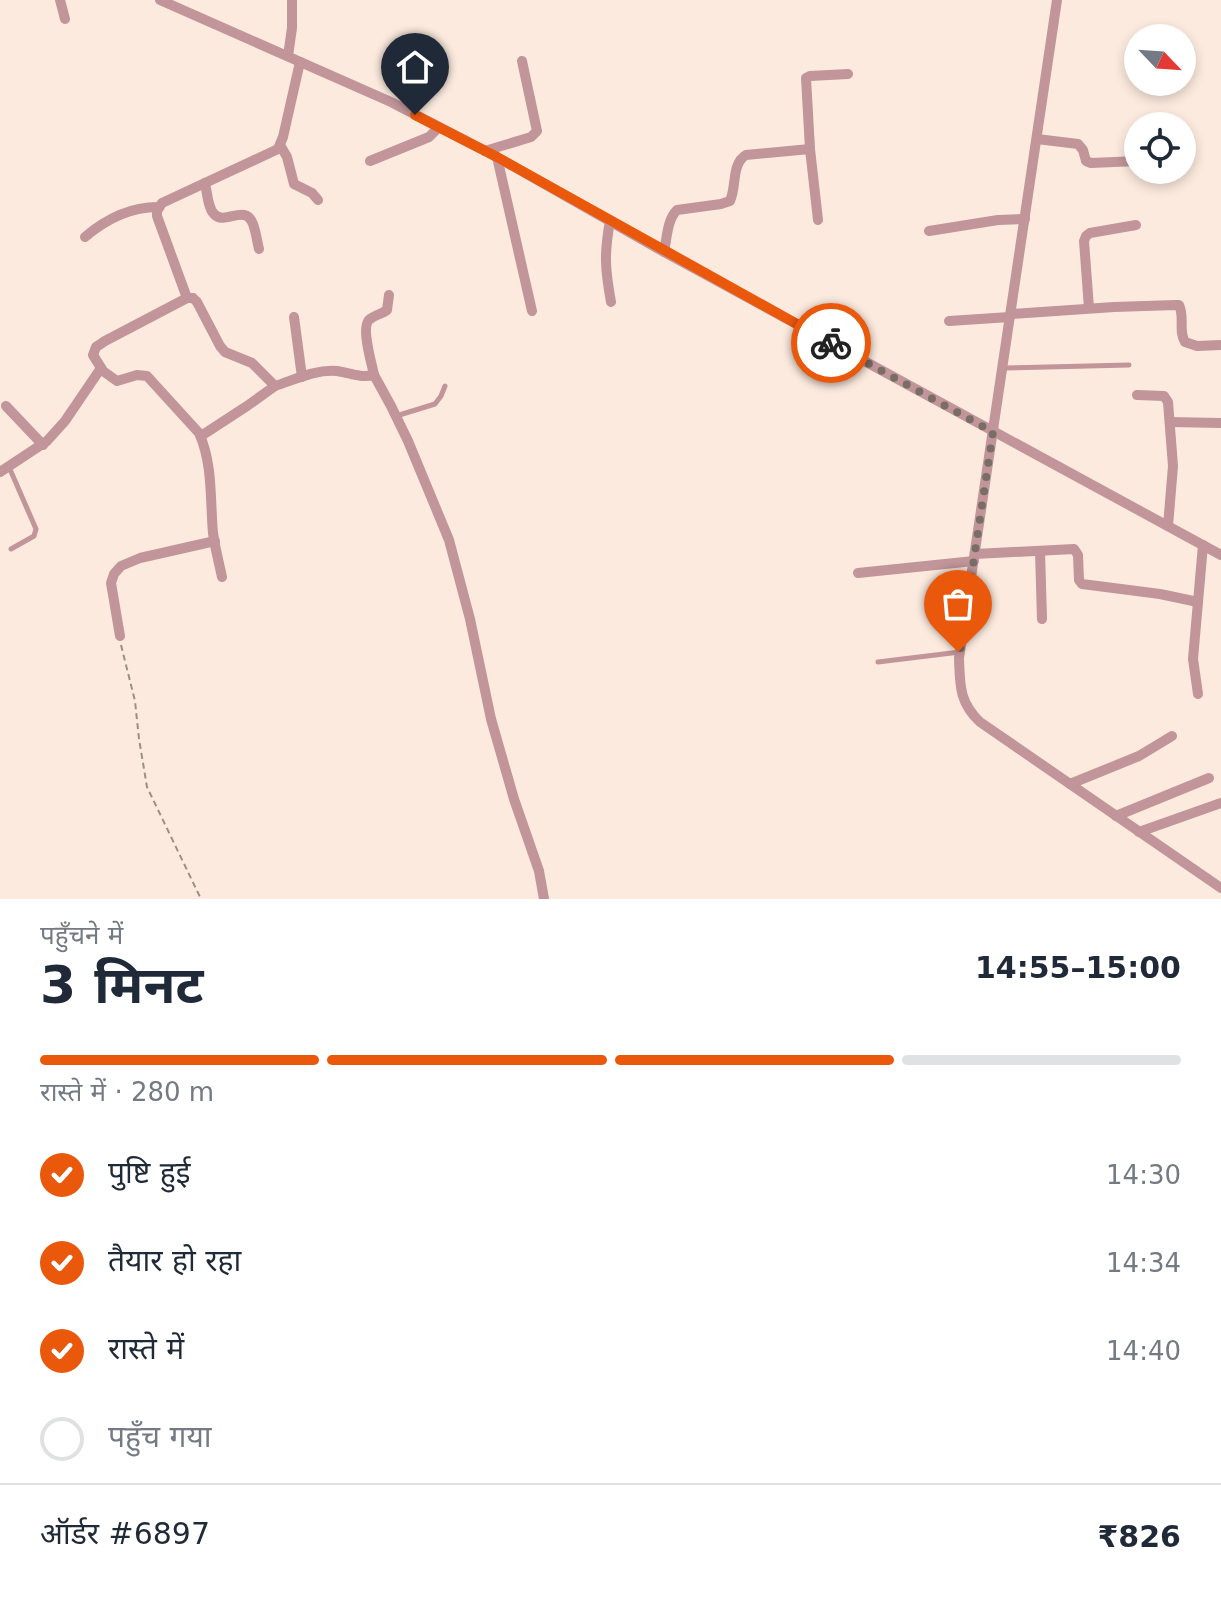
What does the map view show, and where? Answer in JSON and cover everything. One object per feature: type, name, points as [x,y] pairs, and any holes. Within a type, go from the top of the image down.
[{"type":"street","points":[[60,0],[65,19]]},
{"type":"street","points":[[160,0],[391,102],[497,157],[664,252],[1221,555]]},
{"type":"street","points":[[288,56],[292,0]]},
{"type":"street","points":[[1057,0],[1037,139],[1020,219],[1006,316],[1003,368],[970,560],[957,652],[960,684],[969,712],[995,733],[1221,888]]},
{"type":"street","points":[[485,151],[531,137],[537,131],[522,61]]},
{"type":"street","points":[[85,237],[120,214],[158,207],[273,152],[280,145],[300,62]]},
{"type":"street","points":[[818,220],[806,78],[848,74]]},
{"type":"street","points":[[370,161],[429,137],[439,127]]},
{"type":"street","points":[[1037,139],[1078,144],[1088,163],[1124,162]]},
{"type":"street","points":[[280,145],[287,157],[294,184],[312,193],[318,200]]},
{"type":"street","points":[[664,252],[674,212],[730,201],[741,158],[810,149]]},
{"type":"street","points":[[497,157],[532,311]]},
{"type":"street","points":[[205,183],[215,216],[243,214],[249,217],[259,249]]},
{"type":"street","points":[[158,207],[157,216],[187,298]]},
{"type":"street","points":[[929,231],[1020,219]]},
{"type":"street","points":[[610,221],[605,266],[611,302]]},
{"type":"street","points":[[1089,308],[1086,236],[1136,225]]},
{"type":"street","points":[[389,295],[387,310],[366,323],[374,375],[396,416],[449,540],[491,719],[539,871],[544,899]]},
{"type":"street","points":[[222,577],[201,436],[147,376],[137,375],[117,381],[101,368],[93,355],[96,347],[119,333],[187,298],[193,298],[225,352],[252,363],[275,386]]},
{"type":"street","points":[[949,321],[1089,308],[1179,305],[1185,342],[1197,346],[1221,345]]},
{"type":"street","points":[[294,317],[302,377]]},
{"type":"street","points":[[4,469],[43,445],[65,421],[101,368]]},
{"type":"street","points":[[201,436],[275,386],[325,372],[337,371],[358,377],[374,375]]},
{"type":"street","points":[[1137,395],[1158,395],[1168,402],[1173,466],[1168,526]]},
{"type":"street","points":[[6,406],[43,445]]},
{"type":"street","points":[[1170,422],[1221,423]]},
{"type":"street","points":[[120,636],[111,583],[121,566],[140,558],[215,541]]},
{"type":"street","points":[[1198,694],[1193,659],[1203,545]]},
{"type":"street","points":[[858,573],[1040,551],[1076,550],[1082,584],[1198,602]]},
{"type":"street","points":[[1040,551],[1042,619]]},
{"type":"street","points":[[1070,784],[1139,756],[1172,736]]},
{"type":"street","points":[[1116,816],[1209,778]]},
{"type":"street","points":[[1139,832],[1221,803]]},
{"type":"lane","points":[[1003,368],[1129,365]]},
{"type":"lane","points":[[396,416],[435,404],[445,386]]},
{"type":"lane","points":[[4,469],[36,529],[34,536],[11,549]]},
{"type":"lane","points":[[878,662],[957,652]]},
{"type":"path","points":[[120,636],[135,701],[147,787],[201,899]]},
{"type":"way so far","points":[[831,343],[993,432],[958,652]]},
{"type":"route","points":[[415,115],[497,157],[831,343]]}]
